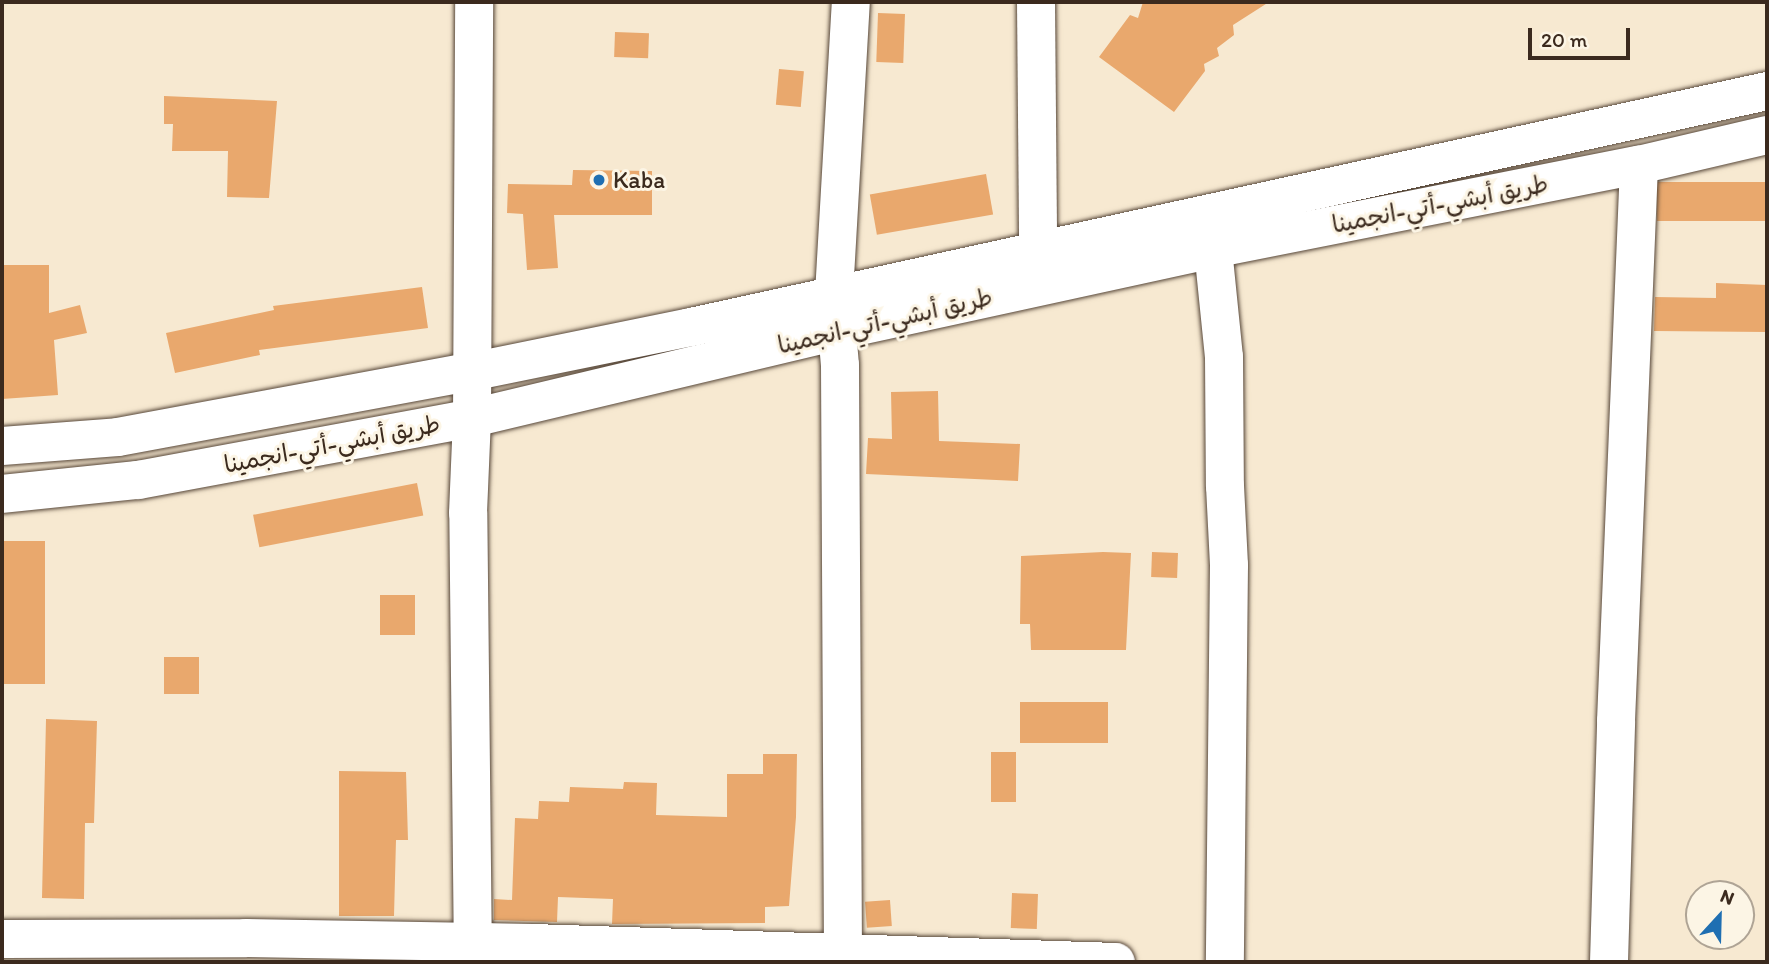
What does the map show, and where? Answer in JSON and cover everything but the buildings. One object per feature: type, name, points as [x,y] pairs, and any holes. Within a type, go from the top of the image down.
[{"type":"main road","points":[[473,953],[468,513],[472,418],[470,373],[474,2]]},
{"type":"main road","points":[[834,294],[851,2]]},
{"type":"main road","points":[[1036,2],[1038,249]]},
{"type":"main road","points":[[2,446],[118,437],[470,373],[1767,91]]},
{"type":"main road","name":"طريق أبشي-أتي-انجمينا","points":[[2,494],[138,480],[472,418],[837,331],[1213,248],[1639,165],[1767,135]]},
{"type":"main road","points":[[1609,962],[1639,165]]},
{"type":"main road","points":[[1213,248],[1224,357],[1225,486],[1229,565],[1225,962]]},
{"type":"main road","points":[[837,331],[840,365],[843,957]]},
{"type":"main road","points":[[2,939],[246,950],[1116,962]]},
{"type":"place","name":"Kaba","points":[[599,180]]}]
